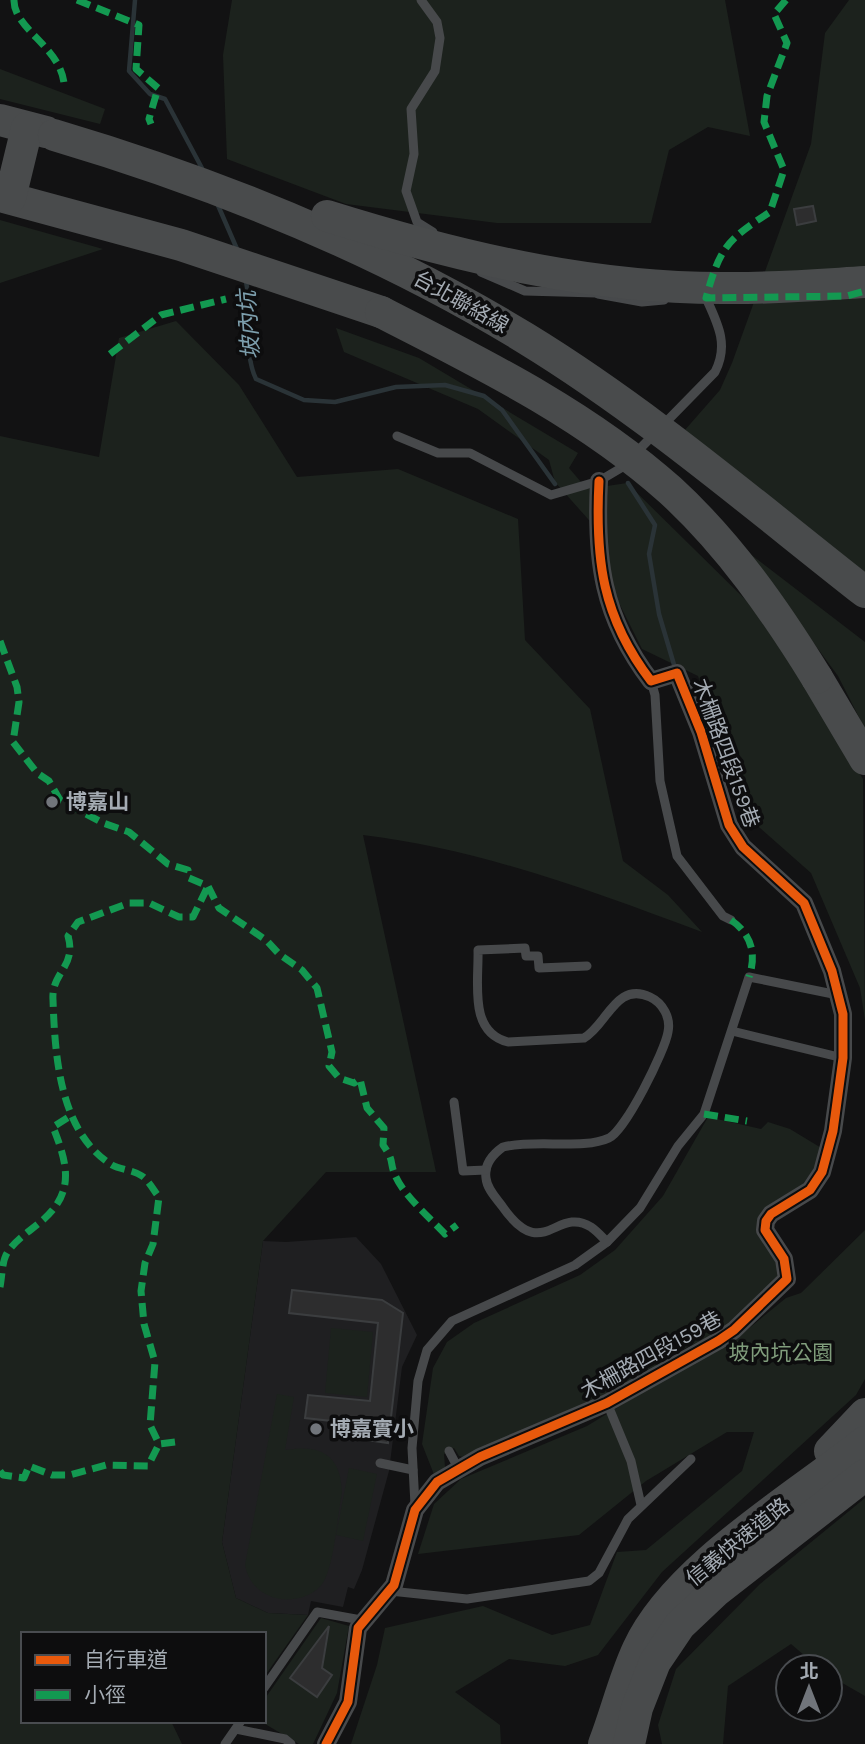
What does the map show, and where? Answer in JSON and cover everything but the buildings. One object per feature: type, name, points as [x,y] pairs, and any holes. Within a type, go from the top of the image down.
[{"type":"highway","points":[[5,197],[27,127],[171,162],[411,241],[535,270],[626,283],[720,289],[865,282]]},
{"type":"highway","name":"台北聯絡線","points":[[27,127],[239,195],[315,227],[455,298],[525,338],[650,422],[865,592]]},
{"type":"highway","name":"台北聯絡線","points":[[5,197],[256,268],[380,312],[496,362],[623,433],[738,515],[865,615]]},
{"type":"highway","points":[[380,312],[485,365],[562,411],[622,450],[671,491],[716,536],[754,584],[817,678],[865,759]]},
{"type":"highway","points":[[761,1522],[865,1414]]},
{"type":"highway","name":"信義快速道路","points":[[628,1705],[639,1648],[659,1615],[718,1554],[865,1442]]},
{"type":"highway","name":"信義快速道路","points":[[628,1705],[680,1625],[716,1591],[865,1475]]},
{"type":"highway","points":[[607,1744],[628,1705]]},
{"type":"highway","points":[[628,1705],[629,1744]]},
{"type":"highway","points":[[628,1705],[639,1744]]},
{"type":"street","points":[[599,481],[596,532],[605,594],[624,642],[650,681]]},
{"type":"street","name":"木柵路四段159巷","points":[[361,1620],[390,1591],[398,1576],[415,1510],[437,1482],[458,1468],[607,1403],[726,1335],[787,1279],[784,1259],[765,1230],[766,1221],[771,1214],[810,1190],[822,1172],[844,1058],[840,995],[804,903],[743,847],[729,825],[701,732],[677,673],[650,681]]},
{"type":"street","points":[[326,1744],[348,1702],[356,1635],[361,1620]]},
{"type":"lane","points":[[421,0],[437,22],[440,38],[435,71],[411,109],[414,161],[406,191],[417,222],[423,228],[444,236]]},
{"type":"lane","points":[[487,249],[527,270],[569,278],[597,293]]},
{"type":"lane","points":[[481,272],[525,291],[597,293],[642,302],[680,299]]},
{"type":"lane","points":[[397,436],[438,453],[470,453],[531,487],[551,495],[599,481],[621,468],[707,383],[720,362],[723,341],[719,325],[706,298],[693,299]]},
{"type":"lane","points":[[650,681],[655,695],[660,781],[677,856],[723,916],[731,920]]},
{"type":"lane","points":[[587,966],[539,968],[538,956],[526,956],[525,948],[478,950],[482,1023],[497,1039],[508,1042],[584,1038],[593,1033],[619,999],[630,994],[651,997],[665,1011],[669,1020],[666,1041],[618,1132],[597,1141],[503,1147],[489,1161],[486,1170],[488,1188],[522,1230],[543,1233],[563,1225],[580,1223],[591,1226],[607,1242]]},
{"type":"lane","points":[[415,1510],[417,1497],[412,1448],[421,1365],[438,1334],[469,1312],[575,1265],[607,1242],[640,1208],[678,1146],[704,1114],[750,977],[840,995]]},
{"type":"lane","points":[[732,1031],[844,1058]]},
{"type":"lane","points":[[454,1102],[463,1171],[486,1170]]},
{"type":"lane","points":[[607,1403],[631,1461],[641,1505]]},
{"type":"lane","points":[[449,1451],[458,1468]]},
{"type":"lane","points":[[390,1591],[467,1599],[589,1581],[599,1573],[628,1519],[691,1460]]},
{"type":"lane","points":[[380,1464],[414,1470]]},
{"type":"lane","points":[[266,1685],[317,1612],[361,1620]]},
{"type":"lane","points":[[225,1744],[238,1725],[291,1744]]},
{"type":"shaded area","name":"博嘉實小","points":[[356,1237],[381,1264],[417,1335],[402,1367],[389,1471],[362,1570],[354,1589],[348,1587],[343,1607],[311,1601],[308,1615],[268,1613],[236,1598],[222,1542],[263,1241]]},
{"type":"green space","points":[[232,0],[725,0],[750,136],[708,127],[669,150],[651,223],[497,223],[346,204],[227,159],[223,55]]},
{"type":"green space","points":[[849,0],[865,0],[865,575],[684,431],[720,390],[732,363],[811,144],[825,33]]},
{"type":"green space","points":[[0,69],[105,109],[100,124],[0,99]]},
{"type":"green space","points":[[0,220],[103,249],[0,283]]},
{"type":"green space","points":[[176,321],[239,385],[297,477],[398,469],[518,519],[525,640],[590,709],[623,861],[668,895],[702,932],[535,873],[450,850],[363,835],[436,1172],[326,1172],[263,1241],[222,1542],[236,1598],[268,1613],[308,1615],[266,1674],[266,1632],[21,1632],[21,1723],[172,1723],[182,1744],[0,1744],[0,436],[99,457],[119,338]]},
{"type":"green space","points":[[336,328],[419,358],[578,453],[569,468],[587,489],[627,483],[757,611],[863,779],[865,1020],[860,988],[811,873],[742,812],[698,676],[642,649],[616,597],[596,528],[555,482],[549,460],[478,409],[344,352]]},
{"type":"green space","points":[[745,550],[865,642],[865,729],[838,676]]},
{"type":"green space","points":[[708,1117],[761,1129],[768,1122],[790,1129],[823,1149],[801,1186],[766,1210],[781,1267],[780,1276],[720,1332],[672,1354],[644,1375],[603,1397],[463,1457],[459,1456],[454,1448],[444,1454],[445,1467],[435,1477],[422,1444],[433,1368],[447,1342],[474,1323],[580,1275],[615,1250],[663,1196]]},
{"type":"green space","name":"坡內坑公園","points":[[865,1230],[865,1379],[856,1395],[662,1572],[598,1655],[565,1666],[509,1659],[455,1692],[500,1725],[501,1744],[351,1744],[377,1665],[385,1628],[483,1606],[552,1635],[590,1625],[617,1552],[646,1550],[742,1471],[754,1432],[727,1432],[646,1481],[579,1535],[418,1554],[434,1504],[461,1479],[587,1426],[674,1373],[726,1347],[786,1298],[801,1293]]},
{"type":"green space","points":[[331,1328],[373,1332],[367,1397],[325,1393]]},
{"type":"green space","points":[[277,1394],[294,1397],[285,1450],[309,1449],[326,1455],[338,1469],[341,1480],[342,1493],[333,1549],[325,1579],[309,1595],[294,1599],[279,1599],[261,1592],[248,1575],[245,1565]]},
{"type":"green space","points":[[349,1468],[377,1474],[363,1541],[336,1535]]},
{"type":"green space","points":[[865,1498],[865,1696],[844,1684],[844,1653],[802,1653],[791,1644],[728,1686],[723,1744],[662,1744],[658,1725],[676,1669],[760,1584]]},
{"type":"green space","points":[[321,1618],[349,1626],[337,1693],[313,1744],[299,1744],[263,1723],[266,1723],[266,1697]]},
{"type":"waterway","name":"坡內坑","points":[[135,0],[129,71],[150,94],[165,99],[204,172]]},
{"type":"waterway","name":"坡內坑","points":[[217,203],[237,249]]},
{"type":"waterway","name":"坡內坑","points":[[245,278],[249,303],[250,355],[256,379],[304,400],[335,402],[396,387],[445,385],[484,396],[502,410],[555,484]]},
{"type":"waterway","name":"坡內坑","points":[[628,483],[655,525],[649,554],[659,614],[675,668]]},
{"type":"marked path","points":[[14,0],[21,20],[54,59],[61,70],[64,83]]},
{"type":"marked path","points":[[77,0],[139,25],[136,69],[158,88],[149,119],[151,124]]},
{"type":"marked path","points":[[786,0],[774,14],[787,43],[767,96],[764,122],[784,170],[770,212],[727,246],[716,267],[706,298],[847,296],[865,291]]},
{"type":"marked path","points":[[110,354],[161,315],[226,299]]},
{"type":"marked path","points":[[0,641],[17,687],[19,702],[13,742],[37,773],[49,781],[60,800],[103,823],[129,832],[168,864],[188,870],[189,878],[208,886],[219,908],[266,940],[279,954],[302,970],[317,988],[332,1052],[329,1066],[339,1078],[354,1083],[360,1079],[367,1108],[384,1128],[383,1145],[399,1183],[445,1234],[457,1225]]},
{"type":"marked path","points":[[175,1442],[159,1444],[150,1425],[155,1362],[144,1324],[141,1291],[145,1263],[153,1244],[159,1197],[142,1176],[112,1165],[94,1151],[81,1133],[63,1091],[56,1044],[53,990],[69,955],[68,936],[78,922],[129,903],[149,903],[179,917],[193,917],[208,886]]},
{"type":"marked path","points":[[731,920],[748,938],[752,952],[749,977]]},
{"type":"marked path","points":[[704,1114],[747,1121]]},
{"type":"marked path","points":[[0,1287],[9,1250],[50,1213],[63,1191],[63,1155],[53,1127],[72,1115]]},
{"type":"marked path","points":[[0,1471],[3,1475],[24,1478],[29,1466],[52,1475],[70,1475],[106,1465],[148,1466],[159,1444]]},
{"type":"cycle path","points":[[326,1744],[348,1702],[358,1628],[394,1585],[415,1510],[437,1482],[480,1457],[607,1403],[734,1330],[787,1279],[784,1259],[765,1230],[766,1221],[771,1214],[810,1190],[822,1172],[833,1131],[843,1058],[843,1014],[832,971],[804,903],[743,847],[729,825],[701,732],[677,673],[651,681],[622,634],[612,610],[601,562],[599,481]]},
{"type":"place","name":"博嘉山","points":[[52,802]]},
{"type":"place","name":"博嘉實小","points":[[316,1429]]}]
